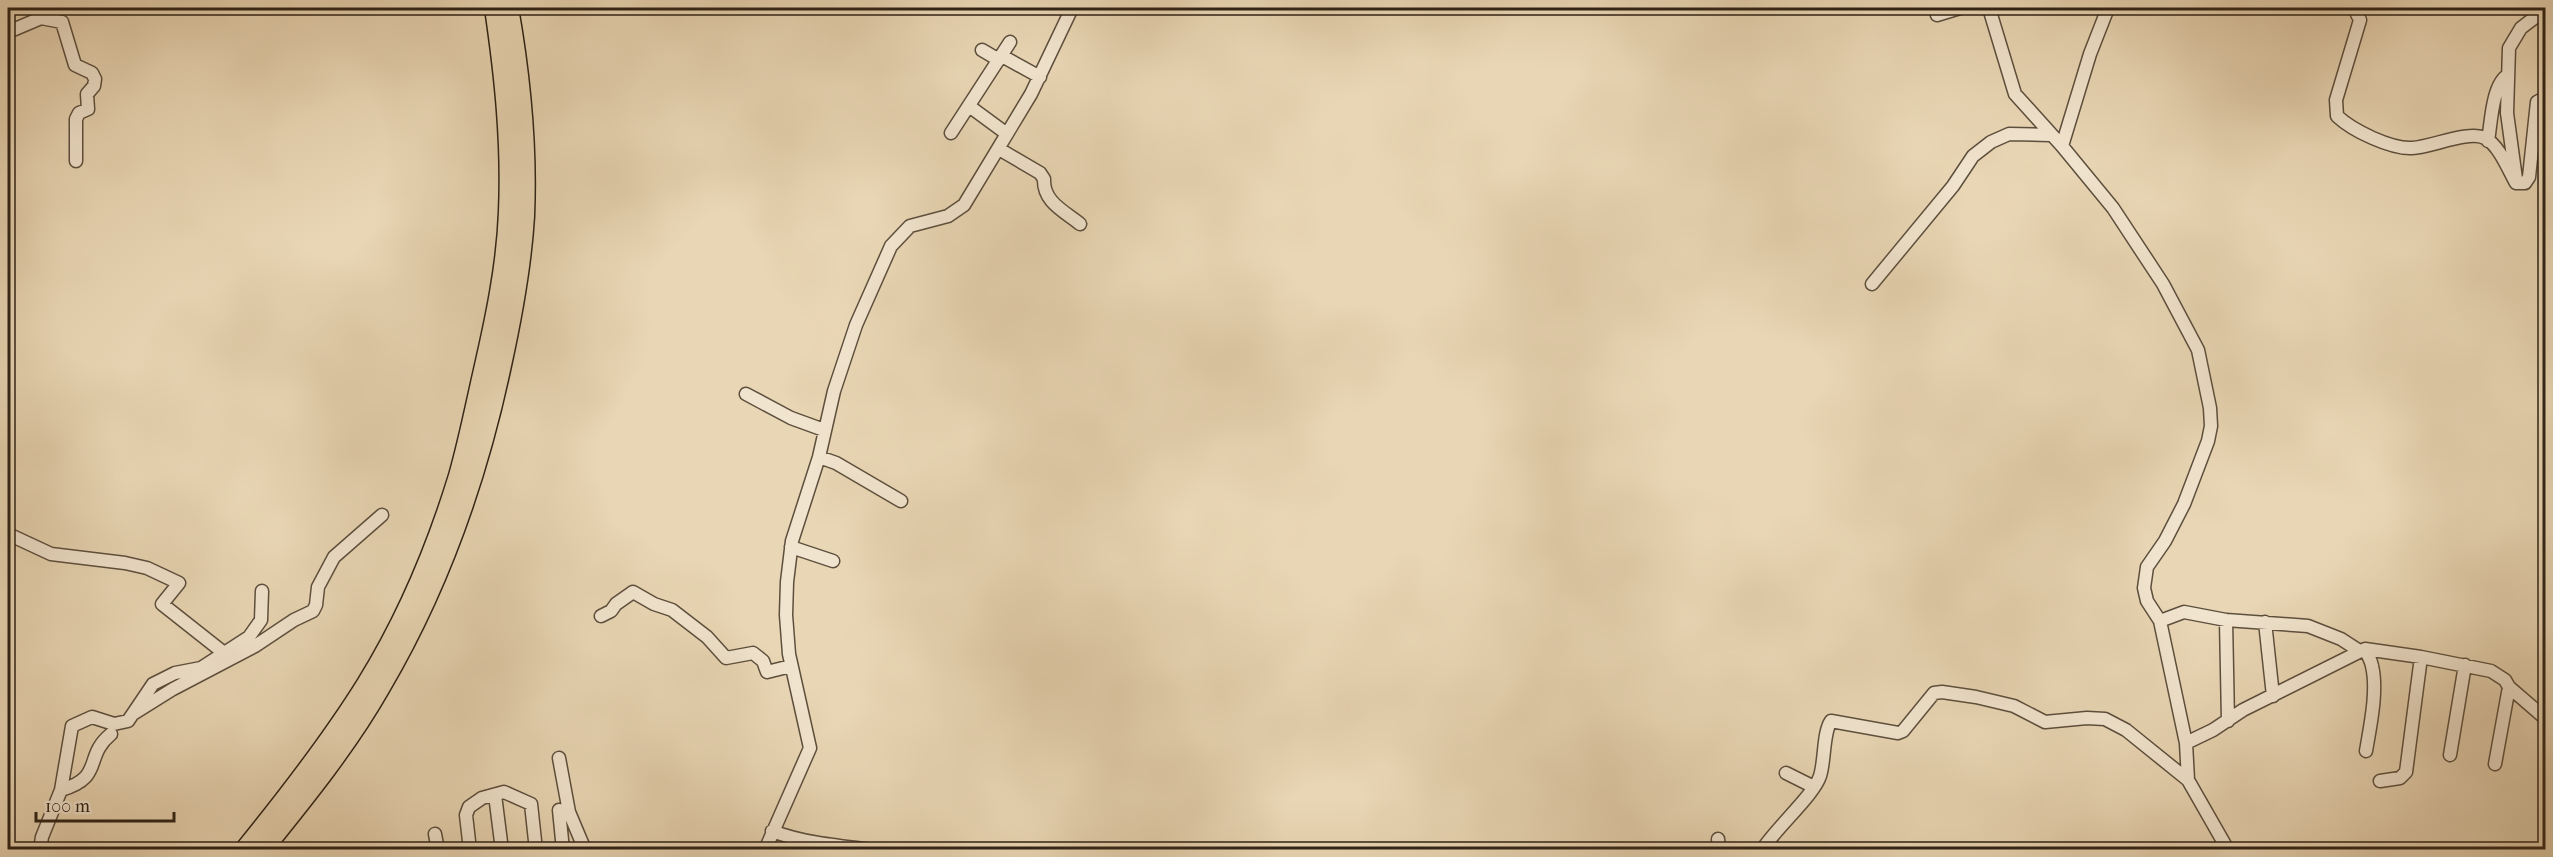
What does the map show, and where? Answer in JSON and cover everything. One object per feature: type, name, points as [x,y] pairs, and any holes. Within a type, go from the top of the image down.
[{"type":"highway","points":[[244,849],[332,735],[366,684],[403,614],[431,553],[458,476],[499,298],[508,214],[509,140],[503,66],[494,8]]},
{"type":"highway","points":[[263,849],[299,805],[381,689],[419,619],[446,555],[473,479],[492,413],[516,300],[525,216],[525,141],[519,65],[510,8]]},
{"type":"street","points":[[765,849],[810,748],[791,666],[786,615],[791,547],[856,325],[891,246],[910,226],[958,212],[964,205],[1040,77],[1072,8]]},
{"type":"street","points":[[1937,15],[1960,8]]},
{"type":"street","points":[[1989,8],[2015,94],[2113,208],[2163,284],[2198,350],[2208,396],[2211,426],[2184,504],[2165,541],[2147,567],[2144,577],[2147,601],[2160,621],[2186,743],[2188,780]]},
{"type":"street","points":[[2062,146],[2090,54],[2108,8]]},
{"type":"street","points":[[2354,8],[2360,20],[2336,100],[2337,116],[2345,123],[2399,147],[2414,148],[2472,136],[2488,141],[2516,183]]},
{"type":"street","points":[[2516,183],[2507,113],[2509,48],[2514,38],[2532,18],[2546,9]]},
{"type":"street","points":[[8,32],[41,18],[62,22],[75,65],[92,73],[95,80],[87,94],[88,108],[79,113],[76,119],[76,161]]},
{"type":"street","points":[[951,133],[1010,42]]},
{"type":"street","points":[[982,50],[1040,77]]},
{"type":"street","points":[[2488,141],[2500,81],[2508,75]]},
{"type":"street","points":[[2516,183],[2525,183],[2529,177],[2537,102],[2546,97]]},
{"type":"street","points":[[969,106],[1007,134]]},
{"type":"street","points":[[1872,284],[1953,186],[1973,156],[1991,142],[2009,135],[2050,135]]},
{"type":"street","points":[[999,149],[1040,173],[1044,179],[1044,189],[1048,198],[1080,224]]},
{"type":"street","points":[[747,394],[791,418],[824,430]]},
{"type":"street","points":[[819,456],[901,501]]},
{"type":"street","points":[[133,714],[173,689],[255,646],[294,620],[313,611],[316,606],[318,587],[334,557],[382,515]]},
{"type":"street","points":[[8,534],[51,554],[125,563],[147,568],[179,583],[162,604],[224,653]]},
{"type":"street","points":[[791,547],[833,561]]},
{"type":"street","points":[[40,849],[42,837],[61,790],[72,726],[92,717],[114,724],[128,721],[153,684],[175,673],[201,668],[249,637],[260,624],[263,607],[262,591]]},
{"type":"street","points":[[601,616],[611,611],[616,604],[633,592],[654,604],[672,610],[707,637],[726,658],[753,653],[763,661],[767,672],[791,666]]},
{"type":"street","points":[[2160,621],[2184,612],[2226,620],[2308,626],[2361,650],[2421,657],[2492,670],[2546,719]]},
{"type":"street","points":[[2226,620],[2228,721]]},
{"type":"street","points":[[2265,622],[2273,696]]},
{"type":"street","points":[[2186,743],[2361,650]]},
{"type":"street","points":[[2361,650],[2372,666],[2372,716],[2366,751]]},
{"type":"street","points":[[2380,781],[2400,778],[2406,772],[2421,657]]},
{"type":"street","points":[[2450,755],[2465,665]]},
{"type":"street","points":[[2495,764],[2509,687]]},
{"type":"street","points":[[1762,849],[1820,779],[1827,729],[1831,722],[1898,733],[1903,731],[1929,697],[1942,692],[2014,706],[2045,722],[2087,718],[2105,719],[2126,730],[2188,780],[2228,849]]},
{"type":"street","points":[[61,790],[75,786],[90,773],[98,747],[111,734]]},
{"type":"street","points":[[559,758],[569,812],[585,849]]},
{"type":"street","points":[[1786,773],[1814,787]]},
{"type":"street","points":[[470,849],[466,815],[469,807],[482,798],[504,792],[531,804],[537,849]]},
{"type":"street","points":[[495,795],[502,849]]},
{"type":"street","points":[[559,810],[563,849]]},
{"type":"street","points":[[772,831],[822,844],[873,849]]},
{"type":"street","points":[[435,834],[438,849]]}]
